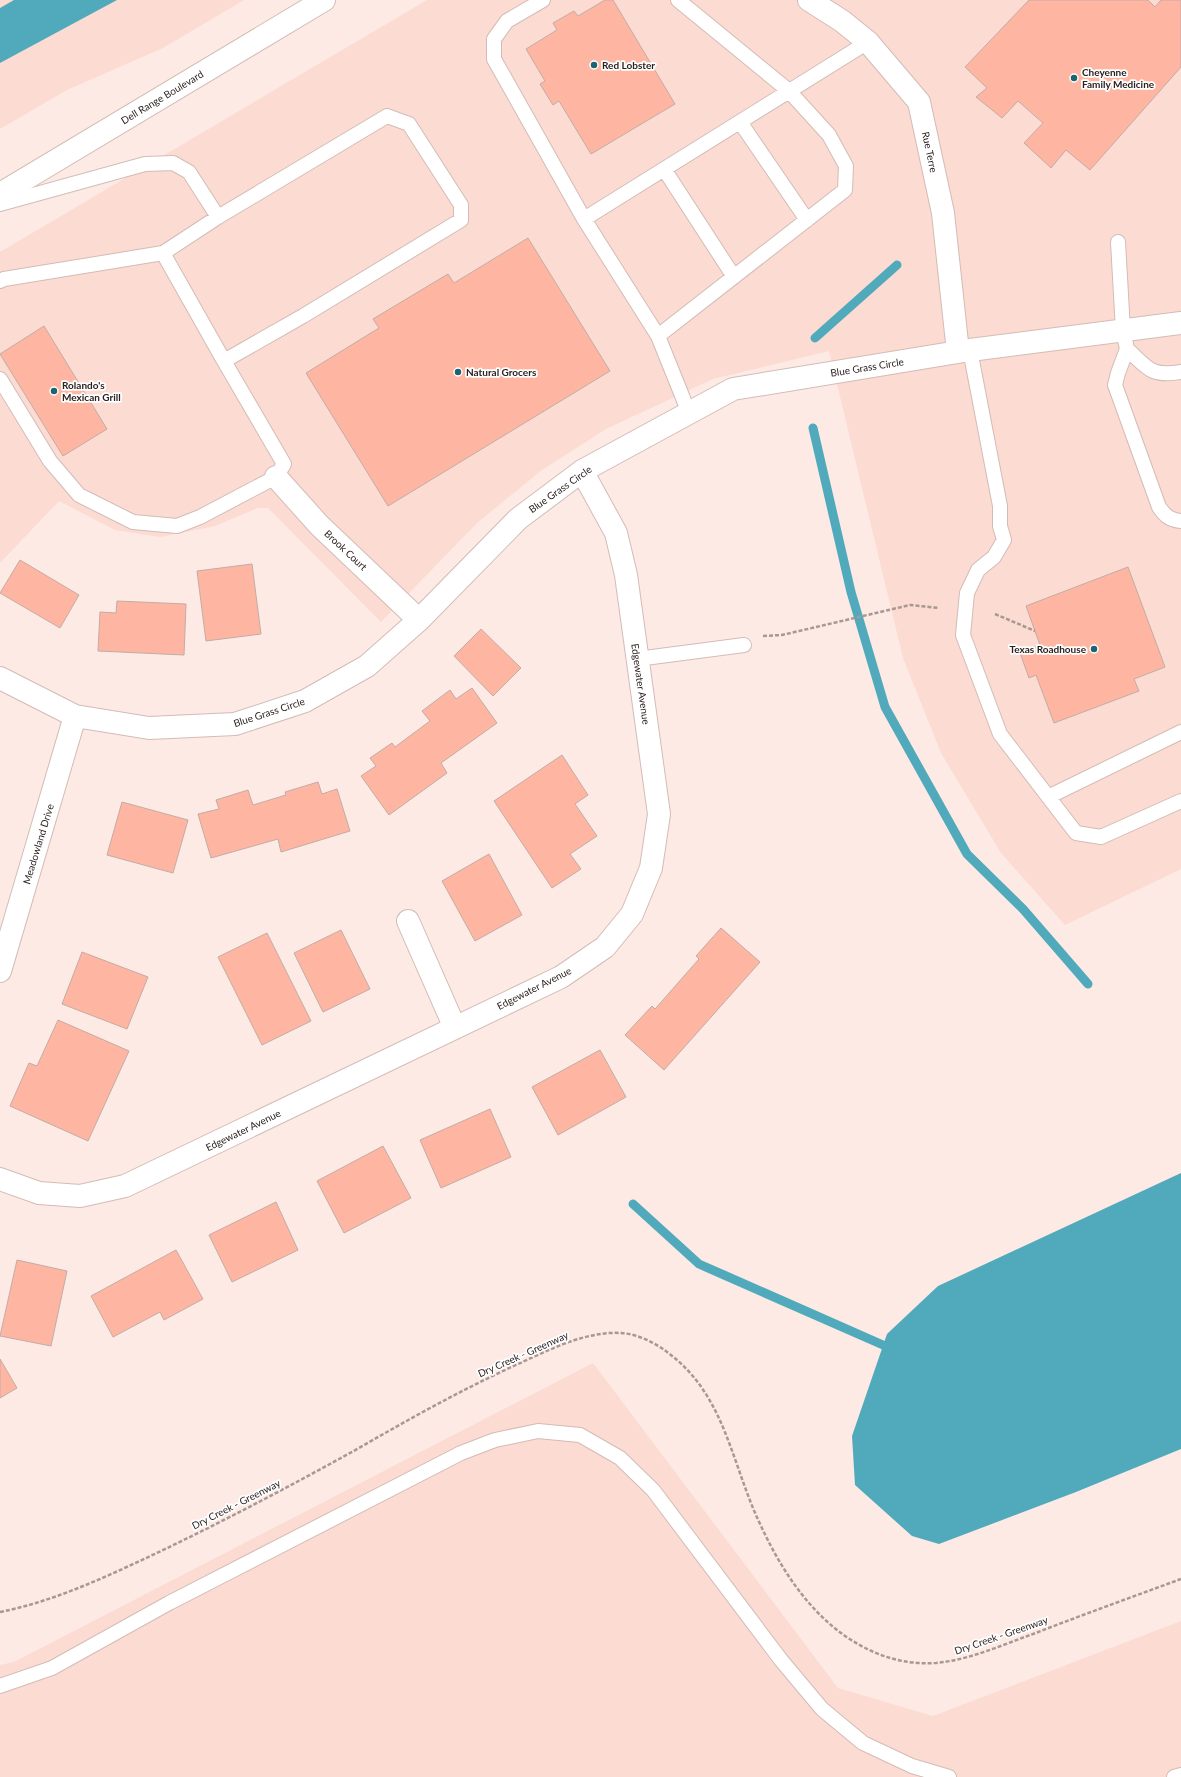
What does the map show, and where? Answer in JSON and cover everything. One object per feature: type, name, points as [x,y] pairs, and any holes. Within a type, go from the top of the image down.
[{"type":"street","name":"Dell Range Boulevard","points":[[0,194],[324,0]]},
{"type":"street","name":"Rue Terre","points":[[809,0],[842,20],[868,42],[919,102],[943,213],[964,351]]},
{"type":"street","name":"Blue Grass Circle","points":[[0,678],[76,716],[149,728],[235,724],[305,702],[367,666],[419,620],[518,519],[582,471],[733,389],[964,351],[1125,339],[1181,322]]},
{"type":"street","name":"Edgewater Avenue","points":[[0,1179],[39,1193],[80,1196],[125,1186],[561,977],[604,947],[632,914],[651,868],[659,814],[626,575],[616,533],[582,471]]},
{"type":"street","name":"Brook Court","points":[[276,477],[319,525],[419,620]]},
{"type":"street","name":"Meadowland Drive","points":[[0,971],[76,716]]},
{"type":"street","points":[[408,921],[455,1028]]},
{"type":"lane","points":[[543,0],[507,21],[494,39],[494,59],[584,219],[658,336],[689,413]]},
{"type":"lane","points":[[658,336],[845,190],[846,166],[829,135],[789,91],[678,0]]},
{"type":"lane","points":[[584,219],[868,42]]},
{"type":"lane","points":[[0,281],[4,279],[163,253],[218,217],[387,116],[409,124],[461,205],[461,220],[303,316],[224,361]]},
{"type":"lane","points":[[740,122],[807,220]]},
{"type":"lane","points":[[0,204],[145,164],[173,163],[189,172],[218,217]]},
{"type":"lane","points":[[664,169],[734,277]]},
{"type":"lane","points":[[1118,242],[1125,339],[1115,385],[1159,508],[1165,516],[1173,520],[1181,521]]},
{"type":"lane","points":[[0,379],[50,461],[79,495],[133,522],[177,526],[200,517],[276,477],[284,464],[163,253]]},
{"type":"lane","points":[[1125,339],[1155,373],[1163,374],[1181,372]]},
{"type":"lane","points":[[964,351],[1000,506],[1000,526],[1004,540],[994,557],[978,570],[966,593],[963,635],[1000,734],[1076,833],[1101,837],[1181,801]]},
{"type":"lane","points":[[637,659],[744,645]]},
{"type":"lane","points":[[1048,796],[1181,732]]},
{"type":"lane","points":[[0,1686],[52,1668],[169,1604],[461,1453],[494,1440],[538,1431],[580,1435],[620,1458],[653,1490],[781,1660],[822,1709],[863,1743],[912,1766],[949,1777]]},
{"type":"lane","points":[[1174,1777],[1181,1775]]},
{"type":"path","points":[[758,637],[782,635],[910,605],[939,608]]},
{"type":"path","points":[[995,614],[1035,631]]},
{"type":"path","name":"Dry Creek - Greenway","points":[[0,1612],[49,1598],[86,1585],[173,1545],[268,1498],[486,1378],[571,1341],[598,1334],[622,1333],[641,1338],[658,1346],[689,1370],[704,1389],[715,1409],[729,1440],[760,1524],[789,1577],[806,1601],[824,1619],[841,1633],[878,1655],[898,1661],[919,1663],[940,1663],[965,1657],[1001,1646],[1181,1579]]},
{"type":"shaded area","points":[[0,0],[244,0],[163,48],[67,90],[0,129]]},
{"type":"shaded area","points":[[427,0],[1181,0],[1181,869],[1065,925],[1001,853],[941,753],[903,658],[829,351],[713,379],[606,429],[542,470],[477,523],[381,622],[268,508],[258,508],[215,526],[160,537],[115,530],[59,501],[0,563],[0,252]]},
{"type":"shaded area","points":[[593,1363],[838,1688],[933,1716],[1181,1621],[1181,1777],[0,1777],[0,1665],[14,1662]]},
{"type":"water","points":[[14,0],[117,0],[0,63],[0,8]]},
{"type":"water","points":[[1181,1173],[1181,1449],[1076,1492],[939,1544],[912,1536],[855,1485],[852,1436],[887,1334],[938,1286]]},
{"type":"building","name":"Red Lobster","points":[[605,0],[613,0],[675,104],[591,154],[559,101],[553,105],[540,84],[545,81],[526,49],[557,30],[553,23],[574,11],[578,16]]},
{"type":"building","name":"Cheyenne Family Medicine","points":[[1029,0],[1148,0],[1155,7],[1161,0],[1181,0],[1181,67],[1090,170],[1066,150],[1051,168],[1024,143],[1043,123],[1018,101],[1002,118],[976,97],[987,88],[965,67]]},
{"type":"building","name":"Natural Grocers","points":[[528,238],[610,371],[388,506],[306,373],[379,328],[373,319],[448,274],[454,283]]},
{"type":"building","name":"Rolando's Mexican Grill","points":[[44,326],[107,429],[63,456],[0,354]]},
{"type":"building","points":[[20,560],[79,595],[60,628],[0,593]]},
{"type":"building","points":[[252,564],[261,634],[206,641],[197,571]]},
{"type":"building","name":"Texas Roadhouse","points":[[1128,567],[1165,667],[1134,679],[1139,691],[1054,723],[1036,675],[1029,678],[1020,653],[1040,645],[1026,606]]},
{"type":"building","points":[[117,601],[186,604],[184,655],[98,651],[100,612],[116,613]]},
{"type":"building","points":[[481,629],[521,668],[493,696],[454,656]]},
{"type":"building","points":[[472,688],[497,723],[441,763],[447,773],[389,815],[361,776],[376,766],[370,758],[392,743],[395,747],[430,721],[422,711],[450,690],[456,699]]},
{"type":"building","points":[[562,755],[588,795],[575,804],[597,836],[570,854],[581,869],[552,888],[494,801]]},
{"type":"building","points":[[318,782],[322,794],[337,789],[350,831],[281,852],[278,839],[211,858],[198,814],[219,809],[216,800],[248,790],[253,805],[286,795],[285,792]]},
{"type":"building","points":[[122,802],[188,820],[173,873],[107,855]]},
{"type":"building","points":[[489,854],[522,915],[475,941],[442,881]]},
{"type":"building","points":[[721,928],[760,962],[664,1070],[625,1035],[652,1006],[655,1009],[699,959],[696,956]]},
{"type":"building","points":[[341,930],[370,989],[323,1012],[294,953]]},
{"type":"building","points":[[267,933],[311,1021],[262,1045],[218,957]]},
{"type":"building","points":[[82,952],[148,977],[127,1029],[62,1004]]},
{"type":"building","points":[[58,1020],[129,1051],[88,1141],[10,1106],[29,1063],[37,1066]]},
{"type":"building","points":[[600,1050],[626,1097],[558,1135],[532,1087]]},
{"type":"building","points":[[490,1109],[511,1157],[441,1188],[420,1140]]},
{"type":"building","points":[[383,1146],[411,1198],[344,1233],[317,1181]]},
{"type":"building","points":[[276,1202],[298,1250],[232,1282],[209,1235]]},
{"type":"building","points":[[176,1250],[203,1299],[164,1320],[160,1312],[113,1337],[91,1296]]},
{"type":"building","points":[[17,1260],[67,1271],[51,1346],[0,1336]]},
{"type":"building","points":[[0,1359],[17,1388],[0,1398]]},
{"type":"waterway","points":[[815,338],[897,265]]},
{"type":"waterway","points":[[813,428],[851,592],[885,707],[967,854],[1023,909],[1088,984]]},
{"type":"waterway","points":[[633,1204],[699,1264],[883,1345]]},
{"type":"place","name":"Red Lobster","points":[[594,65]]},
{"type":"place","name":"Cheyenne Family Medicine","points":[[1074,78]]},
{"type":"place","name":"Natural Grocers","points":[[458,372]]},
{"type":"place","name":"Rolando's Mexican Grill","points":[[54,391]]},
{"type":"place","name":"Texas Roadhouse","points":[[1094,649]]}]
